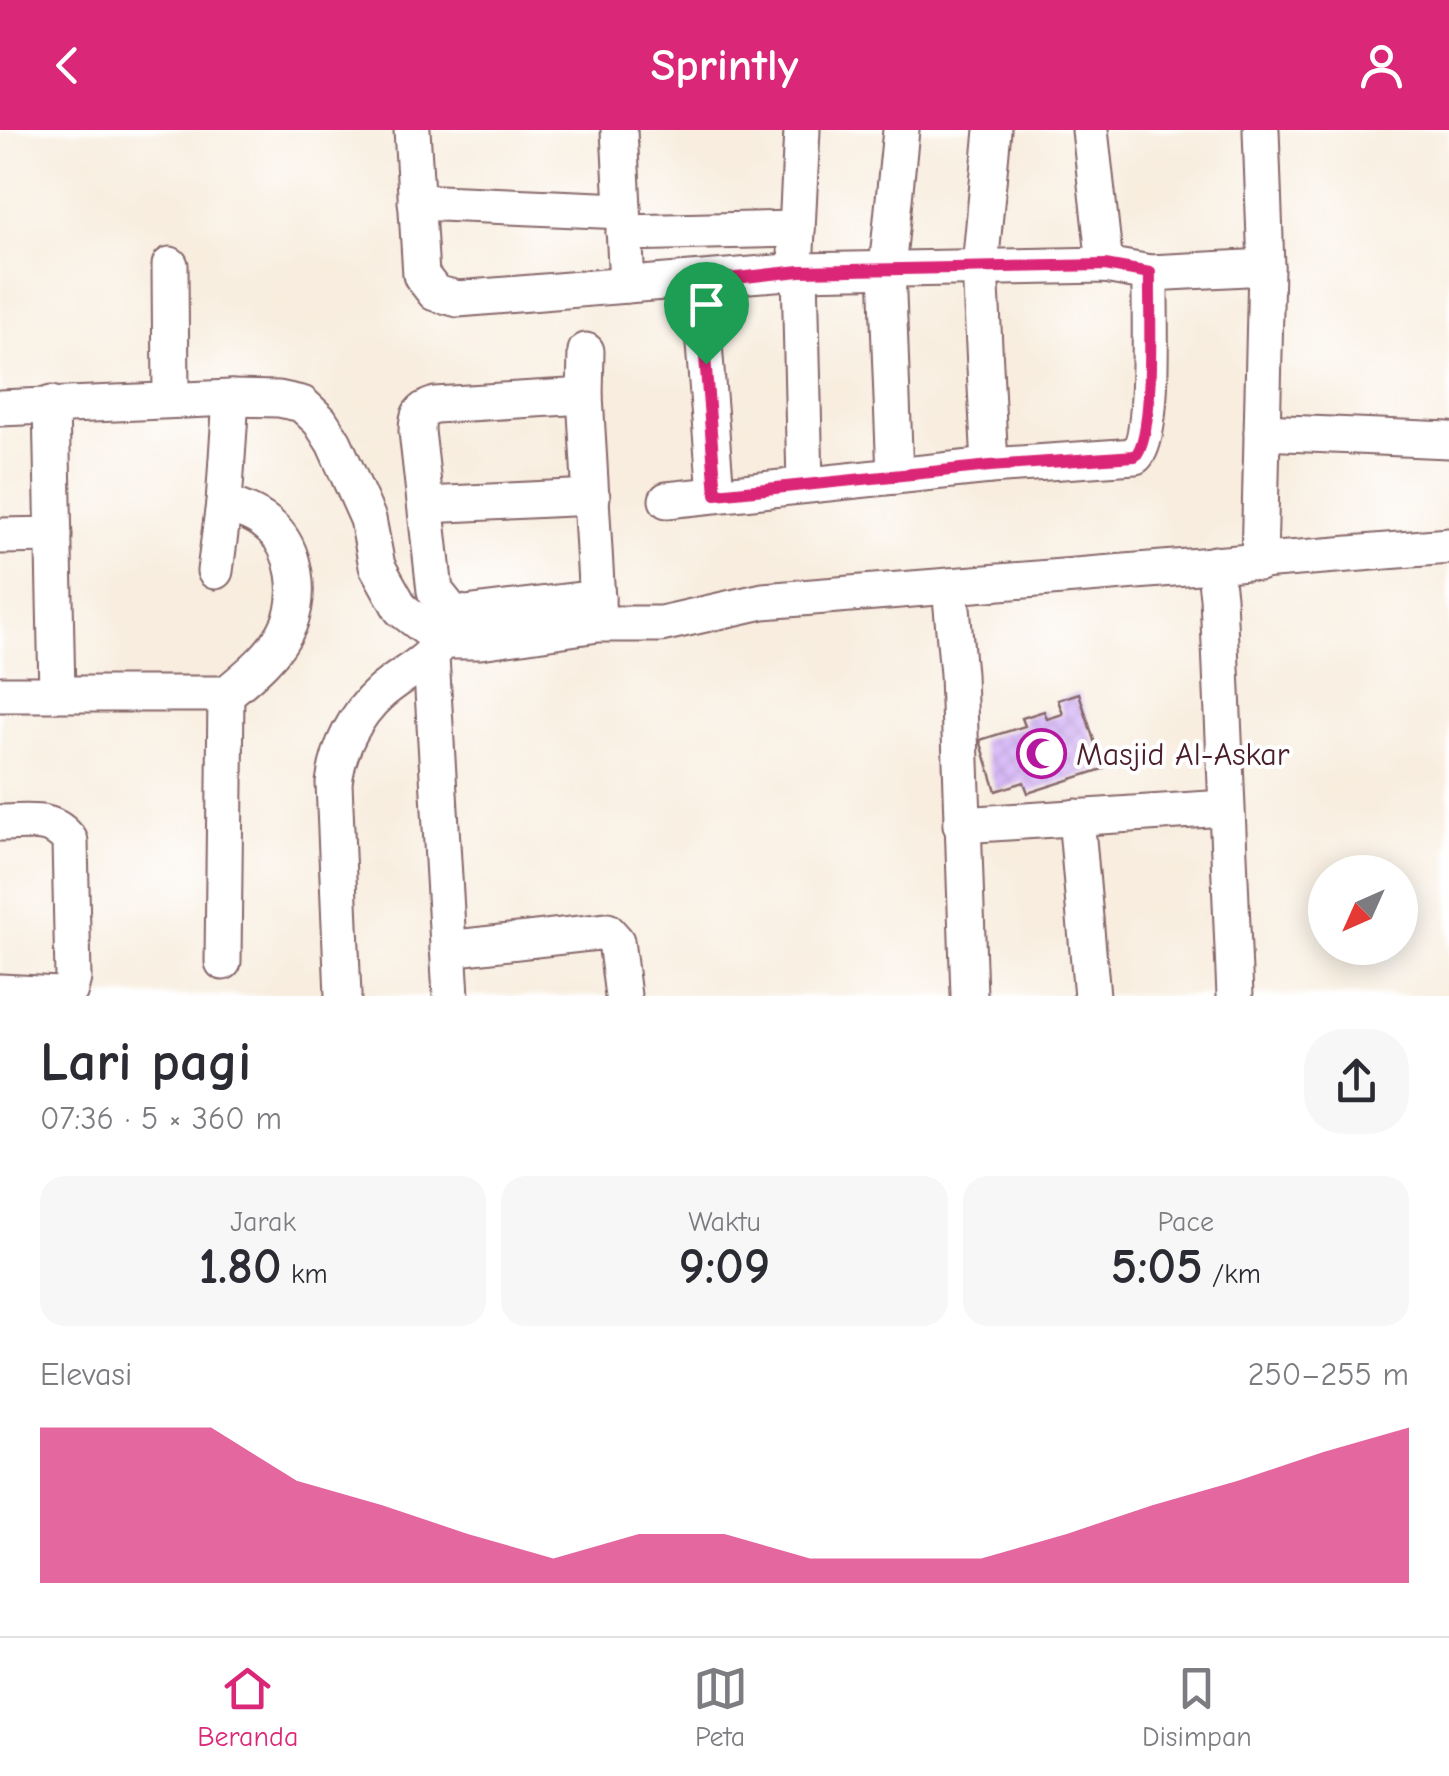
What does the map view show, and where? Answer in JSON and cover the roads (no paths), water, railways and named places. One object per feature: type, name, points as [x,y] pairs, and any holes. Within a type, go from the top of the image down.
[{"type":"street","points":[[412,130],[421,275],[436,293],[458,299],[798,271],[1105,265],[1150,273],[1266,267]]},
{"type":"street","points":[[619,130],[626,285]]},
{"type":"street","points":[[802,130],[797,229],[804,486]]},
{"type":"street","points":[[895,476],[887,269],[901,130]]},
{"type":"street","points":[[990,466],[980,268],[993,130]]},
{"type":"street","points":[[1090,130],[1105,265]]},
{"type":"street","points":[[1259,563],[1266,267],[1261,130]]},
{"type":"street","points":[[416,202],[623,222],[797,229]]},
{"type":"street","points":[[170,265],[172,400]]},
{"type":"street","points":[[667,500],[990,466],[1135,456],[1141,450],[1148,413],[1150,273]]},
{"type":"street","points":[[699,282],[716,494]]},
{"type":"street","points":[[586,351],[585,396],[598,611]]},
{"type":"street","points":[[585,396],[435,405],[423,408],[417,417],[435,591],[452,611],[598,611],[661,624],[763,601],[1449,546]]},
{"type":"street","points":[[215,571],[231,398]]},
{"type":"street","points":[[0,408],[279,399],[302,404],[320,421],[368,519],[377,566],[401,609],[437,649],[451,996]]},
{"type":"street","points":[[51,404],[57,694]]},
{"type":"street","points":[[1262,432],[1449,440]]},
{"type":"street","points":[[426,505],[592,496]]},
{"type":"street","points":[[0,694],[226,694],[253,671],[288,627],[295,582],[290,556],[271,526],[254,514],[224,503]]},
{"type":"street","points":[[0,536],[54,535]]},
{"type":"street","points":[[1214,564],[1235,996]]},
{"type":"street","points":[[950,586],[958,674],[968,996]]},
{"type":"street","points":[[343,996],[334,783],[344,741],[380,694],[437,649],[598,611]]},
{"type":"street","points":[[222,962],[226,694]]},
{"type":"street","points":[[962,825],[1225,808]]},
{"type":"street","points":[[1076,817],[1092,996]]},
{"type":"street","points":[[0,823],[50,823],[70,841],[73,978],[70,990],[58,996],[0,992]]},
{"type":"street","points":[[448,949],[608,931],[616,941],[623,996]]},
{"type":"place","name":"Masjid Al-Askar","points":[[1041,754]]}]
